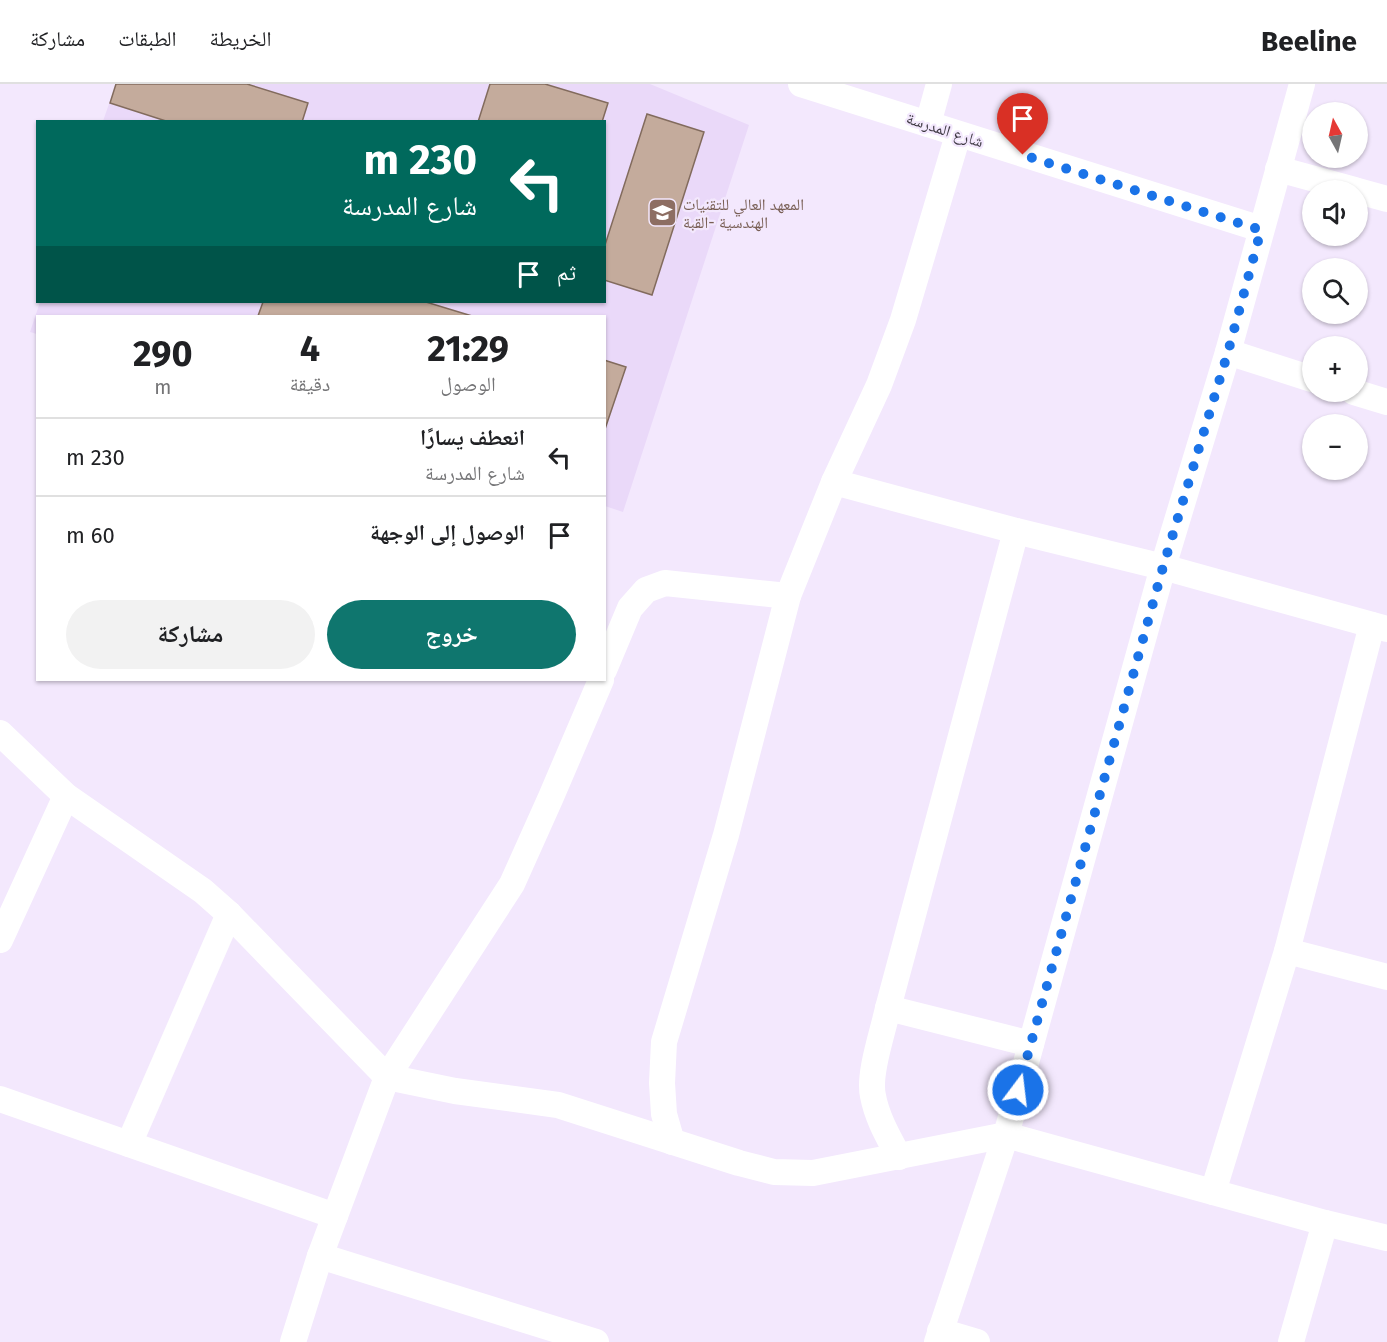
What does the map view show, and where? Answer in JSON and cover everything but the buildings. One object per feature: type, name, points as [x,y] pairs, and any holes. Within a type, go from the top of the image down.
[{"type":"street","name":"شارع المدرسة","points":[[801,84],[1261,230]]},
{"type":"street","points":[[928,124],[939,84]]},
{"type":"street","points":[[977,1342],[939,1336],[1006,1136],[1163,567],[1228,352],[1302,84]]},
{"type":"street","points":[[672,1142],[664,1114],[662,1083],[664,1042],[726,835],[788,596],[834,482],[879,385],[903,320],[958,135]]},
{"type":"street","points":[[1278,169],[1317,180]]},
{"type":"street","points":[[1368,194],[1387,199]]},
{"type":"street","points":[[1228,352],[1302,376]]},
{"type":"street","points":[[1368,396],[1387,402]]},
{"type":"street","points":[[834,482],[1016,531],[1163,567],[1380,627],[1287,951],[1214,1192]]},
{"type":"street","points":[[899,1157],[880,1119],[873,1096],[872,1078],[888,1008],[1016,531]]},
{"type":"street","points":[[606,665],[630,608],[646,590],[665,583],[788,596]]},
{"type":"street","points":[[293,1342],[320,1256],[387,1077],[512,884],[601,681]]},
{"type":"street","points":[[0,733],[66,796],[203,891],[229,914],[387,1077],[455,1091],[558,1105],[774,1172],[813,1173],[1006,1136],[1387,1238]]},
{"type":"street","points":[[0,940],[66,796]]},
{"type":"street","points":[[129,1144],[229,914]]},
{"type":"street","points":[[1287,951],[1387,977]]},
{"type":"street","points":[[888,1008],[1031,1044]]},
{"type":"street","points":[[0,1099],[335,1216]]},
{"type":"street","points":[[1291,1342],[1325,1223]]},
{"type":"street","points":[[320,1256],[596,1342]]},
{"type":"shaded area","name":"المعهد العالي للتقنيات الهندسية -القبة","points":[[116,84],[650,84],[749,125],[623,512],[606,506],[606,315],[36,315],[36,334],[30,332],[40,303],[606,303],[606,120],[103,120]]},
{"type":"place","name":"المعهد العالي للتقنيات الهندسية -القبة","points":[[662,213]]},
{"type":"route","points":[[1018,1090],[1163,567],[1228,352],[1261,230],[1023,155]]}]
